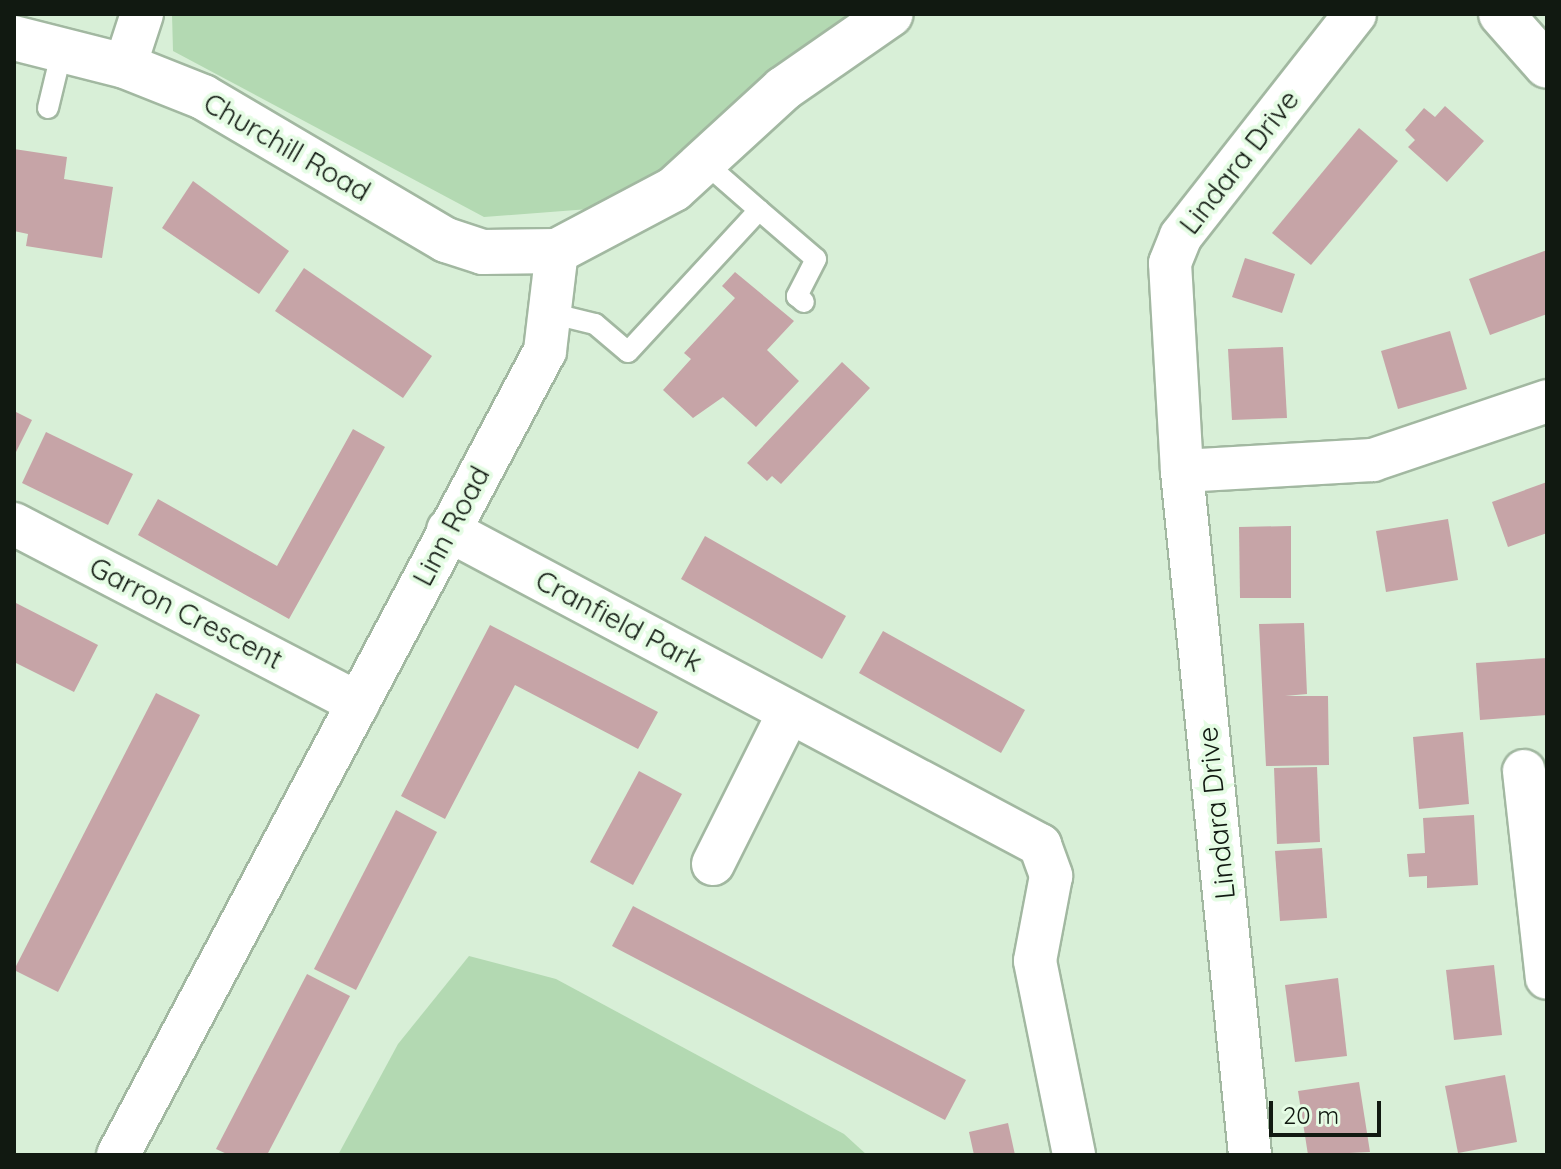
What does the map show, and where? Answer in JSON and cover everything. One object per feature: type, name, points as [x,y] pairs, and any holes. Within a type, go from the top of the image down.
[{"type":"street","points":[[125,66],[142,14]]},
{"type":"street","points":[[557,251],[674,189],[783,89],[891,14]]},
{"type":"street","name":"Lindara Drive","points":[[1250,1155],[1182,471],[1170,269],[1175,244],[1355,14]]},
{"type":"street","points":[[1501,14],[1547,66]]},
{"type":"street","name":"Churchill Road","points":[[14,38],[125,66],[258,125],[446,240],[483,252],[557,251]]},
{"type":"street","name":"Linn Road","points":[[118,1155],[545,351],[554,314],[557,251]]},
{"type":"street","points":[[1182,471],[1373,460],[1547,401]]},
{"type":"street","name":"Garron Crescent","points":[[14,524],[358,703]]},
{"type":"street","name":"Cranfield Park","points":[[448,530],[1040,845],[1051,876],[1035,961],[1074,1155]]},
{"type":"street","points":[[713,864],[789,712]]},
{"type":"street","points":[[1524,771],[1540,854],[1547,978]]},
{"type":"lane","points":[[48,108],[62,50]]},
{"type":"lane","points":[[704,162],[816,259],[797,296],[804,302]]},
{"type":"lane","points":[[554,314],[595,324],[628,352],[759,210]]},
{"type":"green space","points":[[172,14],[850,14],[721,114],[671,165],[602,208],[484,217],[173,51]]},
{"type":"green space","points":[[469,956],[556,979],[844,1134],[867,1155],[338,1155],[398,1044]]},
{"type":"building","points":[[1445,106],[1484,141],[1447,182],[1408,147],[1415,140],[1405,130],[1424,108],[1435,117]]},
{"type":"building","points":[[1359,128],[1398,161],[1311,265],[1272,233]]},
{"type":"building","points":[[14,149],[67,157],[64,179],[113,187],[102,258],[26,246],[28,234],[14,231]]},
{"type":"building","points":[[193,181],[289,251],[259,294],[162,228]]},
{"type":"building","points":[[1547,250],[1547,314],[1490,335],[1469,279]]},
{"type":"building","points":[[1245,258],[1295,274],[1282,313],[1232,297]]},
{"type":"building","points":[[304,268],[432,356],[403,398],[275,311]]},
{"type":"building","points":[[735,272],[794,321],[767,350],[799,381],[756,427],[723,397],[693,418],[663,390],[691,359],[684,353],[735,298],[722,286]]},
{"type":"building","points":[[1450,331],[1467,389],[1398,409],[1381,351]]},
{"type":"building","points":[[1283,347],[1287,418],[1232,420],[1228,349]]},
{"type":"building","points":[[842,362],[870,388],[781,484],[772,476],[767,481],[747,463]]},
{"type":"building","points":[[14,411],[32,420],[14,456]]},
{"type":"building","points":[[353,429],[385,447],[289,619],[138,535],[158,499],[277,566]]},
{"type":"building","points":[[46,432],[133,474],[108,525],[22,483]]},
{"type":"building","points":[[1547,482],[1547,533],[1508,547],[1492,502]]},
{"type":"building","points":[[1448,519],[1458,580],[1386,592],[1376,531]]},
{"type":"building","points":[[1291,526],[1291,598],[1240,598],[1239,527]]},
{"type":"building","points":[[705,536],[846,616],[822,659],[681,579]]},
{"type":"building","points":[[14,602],[98,645],[74,692],[14,662]]},
{"type":"building","points":[[1304,623],[1307,694],[1285,696],[1328,696],[1329,765],[1266,766],[1259,624]]},
{"type":"building","points":[[490,625],[658,712],[638,749],[515,685],[445,819],[401,796]]},
{"type":"building","points":[[883,631],[1025,710],[1001,753],[859,673]]},
{"type":"building","points":[[1547,658],[1547,715],[1480,720],[1476,663]]},
{"type":"building","points":[[156,693],[200,715],[58,992],[14,970]]},
{"type":"building","points":[[1463,732],[1469,804],[1419,809],[1413,737]]},
{"type":"building","points":[[1317,767],[1320,842],[1277,844],[1274,768]]},
{"type":"building","points":[[639,771],[682,794],[633,885],[590,862]]},
{"type":"building","points":[[396,810],[437,832],[356,990],[314,969]]},
{"type":"building","points":[[1474,815],[1478,885],[1427,888],[1427,876],[1409,877],[1407,854],[1425,853],[1423,818]]},
{"type":"building","points":[[1322,848],[1327,918],[1280,921],[1275,851]]},
{"type":"building","points":[[633,906],[966,1080],[945,1120],[612,946]]},
{"type":"building","points":[[1494,965],[1502,1035],[1454,1040],[1446,970]]},
{"type":"building","points":[[307,974],[350,996],[267,1155],[229,1155],[216,1149]]},
{"type":"building","points":[[1338,978],[1347,1056],[1295,1062],[1285,985]]},
{"type":"building","points":[[1505,1075],[1517,1142],[1458,1153],[1445,1086]]},
{"type":"building","points":[[1359,1082],[1370,1152],[1308,1155],[1298,1091]]},
{"type":"building","points":[[1008,1123],[1015,1155],[974,1155],[969,1132]]}]
